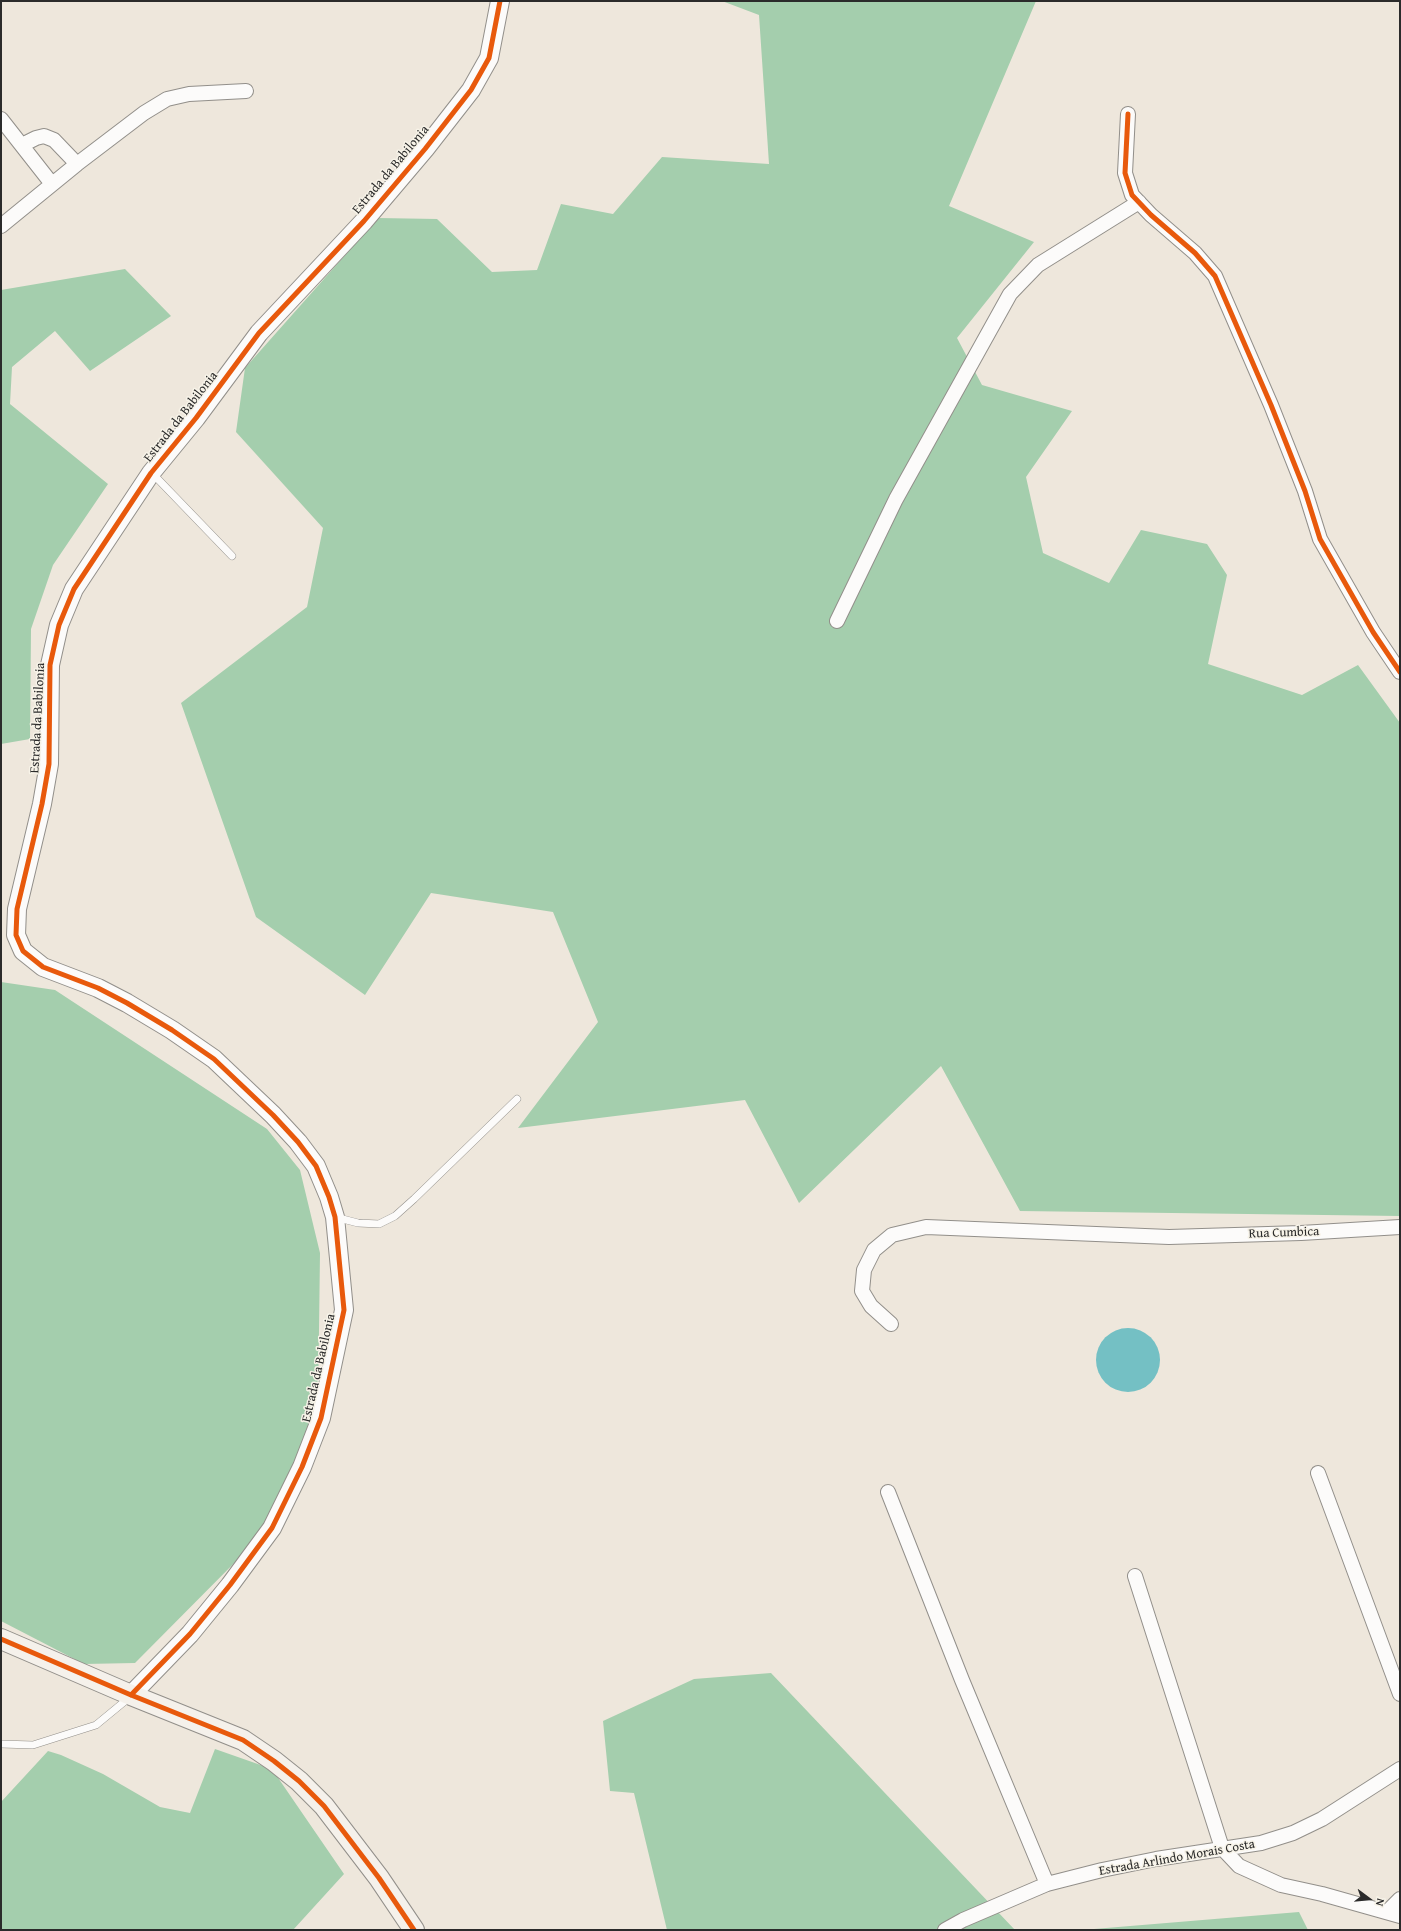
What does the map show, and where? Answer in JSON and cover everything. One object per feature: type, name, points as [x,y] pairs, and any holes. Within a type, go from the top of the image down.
[{"type":"main road","points":[[1,1639],[131,1695],[242,1740],[274,1761],[299,1781],[324,1806],[349,1836],[414,1930]]},
{"type":"street","name":"Estrada da Babilonia","points":[[131,1695],[190,1634],[230,1585],[272,1528],[302,1467],[321,1418],[344,1310],[335,1217],[329,1197],[316,1166],[298,1142],[273,1115],[214,1059],[172,1030],[127,1002],[98,988],[43,967],[24,951],[16,935],[16,909],[42,804],[49,764],[50,665],[59,625],[74,589],[151,473],[196,418],[259,333],[364,221],[425,149],[471,90],[489,58],[500,1]]},
{"type":"street","points":[[1,226],[77,164],[144,113],[167,99],[189,94],[246,91]]},
{"type":"street","points":[[1128,114],[1125,173],[1132,195],[1195,253],[1215,276],[1296,469],[1320,539],[1372,632],[1400,672]]},
{"type":"street","points":[[1,118],[52,184]]},
{"type":"street","points":[[22,146],[36,138],[44,136],[54,140],[77,164]]},
{"type":"street","points":[[837,621],[896,499],[1010,294],[1038,265],[1139,202]]},
{"type":"street","name":"Rua Cumbica","points":[[890,1324],[871,1306],[862,1291],[864,1270],[874,1250],[892,1235],[926,1227],[1169,1237],[1302,1233],[1400,1227]]},
{"type":"street","points":[[1318,1473],[1400,1694]]},
{"type":"street","points":[[888,1492],[962,1680],[1047,1884]]},
{"type":"street","points":[[1135,1576],[1222,1848],[1239,1866],[1281,1885],[1322,1894],[1394,1914],[1400,1899]]},
{"type":"street","name":"Estrada Arlindo Morais Costa","points":[[945,1930],[963,1920],[1047,1884],[1110,1868],[1222,1848],[1261,1843],[1293,1833],[1322,1819],[1400,1769]]},
{"type":"lane","points":[[151,473],[232,556]]},
{"type":"lane","points":[[335,1217],[358,1223],[378,1224],[395,1216],[516,1098]]},
{"type":"lane","points":[[1,1744],[33,1745],[96,1725],[131,1695]]},
{"type":"green space","points":[[722,1],[1036,1],[949,206],[1034,242],[957,338],[982,385],[1072,411],[1026,477],[1043,553],[1109,583],[1141,530],[1207,544],[1227,575],[1208,664],[1302,695],[1358,665],[1400,723],[1400,1216],[1020,1211],[941,1066],[799,1203],[745,1100],[518,1128],[598,1022],[553,912],[431,893],[365,995],[256,917],[181,703],[307,607],[323,528],[236,432],[245,368],[378,218],[437,219],[492,272],[537,270],[561,204],[613,214],[662,157],[769,164],[759,15]]},
{"type":"green space","points":[[125,269],[171,316],[90,371],[55,331],[12,367],[10,404],[108,484],[53,565],[31,629],[30,739],[1,744],[1,290]]},
{"type":"green space","points":[[1,982],[55,990],[267,1129],[300,1170],[320,1253],[318,1408],[263,1534],[135,1663],[84,1664],[1,1621]]},
{"type":"green space","points":[[771,1673],[1015,1930],[667,1930],[634,1793],[610,1791],[603,1721],[694,1679]]},
{"type":"green space","points":[[215,1749],[272,1769],[344,1874],[293,1930],[1,1930],[1,1802],[48,1751],[61,1755],[103,1774],[160,1807],[190,1813]]},
{"type":"green space","points":[[1299,1912],[1308,1930],[1082,1930]]},
{"type":"water","points":[[1128,1328],[1146,1334],[1154,1342],[1160,1360],[1154,1378],[1146,1386],[1128,1392],[1110,1386],[1102,1378],[1096,1360],[1102,1342],[1110,1334]]},
{"type":"cycle path","points":[[131,1695],[190,1634],[230,1585],[272,1528],[302,1467],[321,1418],[344,1310],[335,1217],[329,1197],[316,1166],[298,1142],[273,1115],[214,1059],[172,1030],[127,1003],[98,988],[43,967],[23,951],[16,935],[17,909],[42,804],[49,764],[50,665],[59,625],[74,589],[151,473],[196,418],[259,333],[364,221],[425,149],[471,90],[489,58],[500,1]]},
{"type":"cycle path","points":[[1128,114],[1125,173],[1132,195],[1151,215],[1195,253],[1215,276],[1271,405],[1305,491],[1320,539],[1373,632],[1400,672]]},
{"type":"cycle path","points":[[1,1639],[131,1695],[243,1740],[274,1761],[299,1781],[324,1806],[379,1878],[414,1930]]}]
